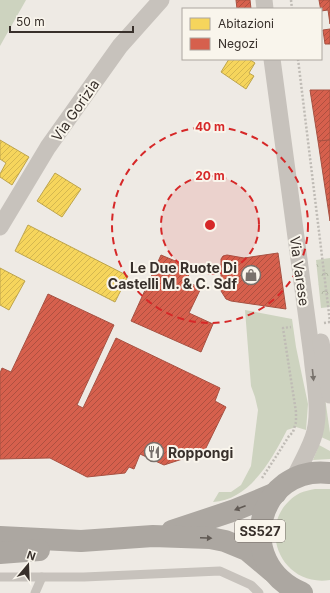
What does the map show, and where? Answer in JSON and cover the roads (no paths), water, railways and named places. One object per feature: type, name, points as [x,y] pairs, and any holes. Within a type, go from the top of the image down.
[{"type":"main road","name":"SS527","points":[[302,593],[290,588],[280,580],[265,560],[260,537],[260,525],[263,514],[269,503],[268,487],[314,473],[330,473]]},
{"type":"main road","points":[[153,536],[206,521],[263,499],[268,487]]},
{"type":"main road","points":[[0,537],[81,541],[153,536],[210,538],[225,541],[247,550],[272,571]]},
{"type":"main road","points":[[0,553],[48,549],[81,541]]},
{"type":"street","name":"Via Gorizia","points":[[0,227],[48,147],[120,46],[161,0]]},
{"type":"street","name":"Via Varese","points":[[272,60],[312,356],[316,400],[316,422],[313,438],[293,480]]},
{"type":"street","name":"Via Varese","points":[[282,60],[323,355],[330,395]]},
{"type":"lane","points":[[0,577],[84,577],[220,571],[251,585],[259,593]]},
{"type":"lane","points":[[35,593],[42,577]]},
{"type":"place","name":"Le Due Ruote Di Castelli M. & C. Sdf","points":[[251,275]]},
{"type":"place","name":"Roppongi","points":[[154,452]]}]
